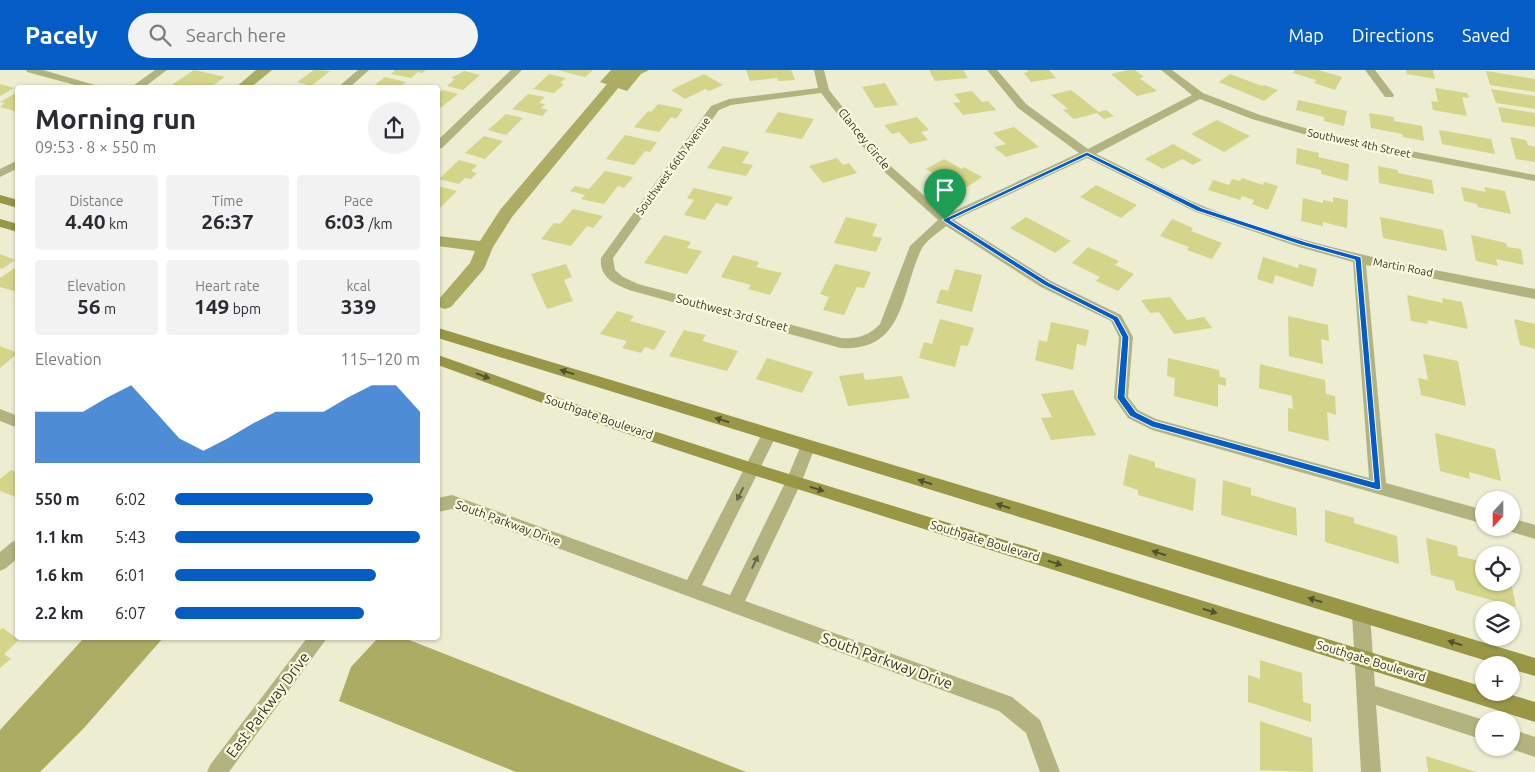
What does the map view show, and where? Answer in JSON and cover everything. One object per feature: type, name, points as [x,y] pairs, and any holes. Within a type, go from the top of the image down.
[{"type":"main road","points":[[0,199],[15,203]]},
{"type":"main road","points":[[0,223],[15,227]]},
{"type":"main road","points":[[440,334],[1535,667]]},
{"type":"main road","name":"Southgate Boulevard","points":[[440,361],[627,428],[753,469],[1535,712]]},
{"type":"street","points":[[31,70],[88,85]]},
{"type":"street","points":[[140,85],[162,70]]},
{"type":"street","points":[[346,85],[364,70]]},
{"type":"street","points":[[440,144],[517,70]]},
{"type":"street","name":"Clancey Circle","points":[[819,70],[824,90],[882,164],[945,220],[1046,284],[1116,318],[1126,337],[1121,398],[1133,414],[1152,424],[1378,487]]},
{"type":"street","name":"Martin Road","points":[[992,70],[1022,106],[1087,154],[1200,209],[1303,244],[1359,259],[1535,294]]},
{"type":"street","name":"Southwest 4th Street","points":[[1166,70],[1199,95],[1256,117],[1331,139],[1535,178]]},
{"type":"street","points":[[1370,70],[1389,95]]},
{"type":"street","name":"Southwest 66th Avenue","points":[[607,268],[607,258],[614,246],[715,108],[729,102],[824,90]]},
{"type":"street","points":[[945,220],[1087,154],[1199,95]]},
{"type":"street","points":[[0,174],[15,165]]},
{"type":"street","name":"Southwest 3rd Street","points":[[607,268],[614,278],[634,287],[842,343],[863,343],[876,336],[886,326],[916,246],[945,220]]},
{"type":"street","points":[[1359,259],[1378,487],[1475,514]]},
{"type":"street","points":[[0,415],[15,421]]},
{"type":"street","points":[[691,590],[753,469],[768,434]]},
{"type":"street","points":[[734,606],[794,482],[807,446]]},
{"type":"street","name":"South Parkway Drive","points":[[440,505],[452,502],[1005,704],[1033,727],[1050,772]]},
{"type":"street","points":[[1520,528],[1535,532]]},
{"type":"street","points":[[0,563],[15,550]]},
{"type":"street","points":[[1362,614],[1371,772]]},
{"type":"street","name":"East Parkway Drive","points":[[218,772],[317,640]]},
{"type":"street","points":[[1366,692],[1475,727]]},
{"type":"street","points":[[1520,742],[1535,747]]},
{"type":"shaded area","points":[[611,70],[649,70],[641,74],[627,91],[600,82]]},
{"type":"shaded area","points":[[82,640],[161,640],[84,728],[40,772],[0,772],[0,730]]},
{"type":"shaded area","points":[[376,640],[409,640],[746,772],[516,772],[339,701],[351,667]]},
{"type":"building","points":[[194,70],[225,77],[213,85],[172,85]]},
{"type":"building","points":[[314,70],[330,71],[312,85],[297,82]]},
{"type":"building","points":[[395,70],[426,70],[422,73],[418,72],[411,78],[391,74]]},
{"type":"building","points":[[557,70],[593,70],[585,77]]},
{"type":"building","points":[[746,70],[791,70],[795,80],[778,81],[777,78],[750,81]]},
{"type":"building","points":[[929,70],[963,70],[968,78],[935,81]]},
{"type":"building","points":[[1027,70],[1049,70],[1056,78],[1031,82],[1024,73],[1028,72]]},
{"type":"building","points":[[1135,70],[1144,77],[1139,78],[1157,91],[1137,96],[1111,74]]},
{"type":"building","points":[[1295,70],[1318,70],[1342,77],[1335,90],[1314,83],[1316,80],[1293,73]]},
{"type":"building","points":[[1406,70],[1433,70],[1435,79],[1407,74]]},
{"type":"building","points":[[464,71],[480,75],[463,90],[447,86],[455,79],[451,78]]},
{"type":"building","points":[[1486,71],[1535,79],[1535,92],[1490,85]]},
{"type":"building","points":[[549,74],[566,78],[560,83],[564,84],[554,93],[533,89]]},
{"type":"building","points":[[704,74],[723,85],[709,91],[705,89],[685,99],[671,90]]},
{"type":"building","points":[[1230,74],[1278,90],[1264,101],[1219,82]]},
{"type":"building","points":[[385,77],[406,82],[402,85],[375,85]]},
{"type":"building","points":[[885,83],[898,105],[875,108],[862,87]]},
{"type":"building","points":[[0,84],[14,88],[0,96]]},
{"type":"building","points":[[1435,88],[1467,93],[1469,98],[1462,97],[1467,116],[1433,110],[1431,101],[1438,102]]},
{"type":"building","points":[[1491,89],[1535,96],[1535,109],[1496,103]]},
{"type":"building","points":[[443,90],[458,94],[440,108],[440,92]]},
{"type":"building","points":[[1071,90],[1099,112],[1106,110],[1114,116],[1104,119],[1097,113],[1074,119],[1063,110],[1068,109],[1051,95]]},
{"type":"building","points":[[972,91],[982,102],[988,101],[996,110],[963,115],[953,103],[961,102],[954,94]]},
{"type":"building","points":[[15,94],[14,111],[0,107],[5,103],[0,102]]},
{"type":"building","points":[[528,94],[545,97],[539,103],[545,104],[541,108],[548,110],[542,116],[512,109]]},
{"type":"building","points":[[1298,100],[1347,111],[1344,126],[1324,121],[1324,117],[1296,110]]},
{"type":"building","points":[[658,104],[683,109],[676,119],[671,117],[659,132],[634,127],[648,111],[651,112]]},
{"type":"building","points":[[1498,107],[1535,113],[1535,127],[1502,122]]},
{"type":"building","points":[[778,112],[814,119],[802,139],[765,132]]},
{"type":"building","points":[[1369,113],[1394,117],[1394,121],[1422,126],[1424,141],[1403,137],[1402,134],[1371,128]]},
{"type":"building","points":[[506,114],[523,118],[506,135],[488,130]]},
{"type":"building","points":[[917,117],[929,130],[921,132],[928,140],[910,144],[899,132],[892,134],[884,125]]},
{"type":"building","points":[[1217,120],[1250,136],[1224,152],[1191,134]]},
{"type":"building","points":[[1014,127],[1039,147],[1006,157],[994,147],[1006,144],[993,133]]},
{"type":"building","points":[[1439,130],[1491,139],[1495,154],[1442,144]]},
{"type":"building","points":[[625,135],[657,142],[650,152],[645,151],[634,165],[606,159]]},
{"type":"building","points":[[484,136],[503,141],[485,159],[465,153]]},
{"type":"building","points":[[1510,137],[1526,140],[1528,145],[1535,147],[1535,162],[1516,159]]},
{"type":"building","points":[[1173,144],[1202,160],[1193,165],[1182,159],[1163,169],[1145,159]]},
{"type":"building","points":[[723,146],[749,152],[742,163],[753,165],[746,176],[707,168]]},
{"type":"building","points":[[1297,148],[1319,153],[1318,157],[1349,164],[1348,181],[1321,174],[1321,170],[1296,164]]},
{"type":"building","points":[[837,158],[843,165],[849,163],[857,173],[823,183],[809,166]]},
{"type":"building","points":[[944,159],[982,177],[962,190],[926,169]]},
{"type":"building","points":[[459,160],[477,165],[471,171],[477,173],[471,179],[465,178],[459,184],[440,178]]},
{"type":"building","points":[[1378,166],[1398,170],[1398,173],[1432,180],[1434,194],[1379,183]]},
{"type":"building","points":[[605,171],[633,177],[624,188],[618,186],[604,204],[581,199],[585,195],[570,191],[575,186],[589,189]]},
{"type":"building","points":[[1242,178],[1263,185],[1264,182],[1278,186],[1268,210],[1252,204],[1254,200],[1242,196],[1240,200],[1208,190],[1213,180],[1229,185],[1232,179],[1240,181]]},
{"type":"building","points":[[1096,185],[1137,205],[1121,218],[1080,197]]},
{"type":"building","points":[[440,187],[457,191],[440,208]]},
{"type":"building","points":[[1461,187],[1486,192],[1484,187],[1505,191],[1511,214],[1478,207],[1477,204],[1464,201]]},
{"type":"building","points":[[694,188],[733,197],[727,206],[716,203],[705,220],[684,215],[694,200],[687,198]]},
{"type":"building","points":[[1333,197],[1348,200],[1347,228],[1323,222],[1323,226],[1301,221],[1303,198],[1323,203],[1323,200],[1333,202]]},
{"type":"building","points":[[573,209],[603,216],[593,228],[587,226],[571,246],[541,239],[554,223],[560,224]]},
{"type":"building","points":[[846,217],[877,224],[872,236],[882,238],[876,252],[834,243]]},
{"type":"building","points":[[1026,217],[1071,241],[1055,253],[1010,228]]},
{"type":"building","points":[[1380,217],[1443,230],[1447,251],[1383,238]]},
{"type":"building","points":[[1172,219],[1193,228],[1191,231],[1222,243],[1212,259],[1187,250],[1189,247],[1160,236]]},
{"type":"building","points":[[664,235],[691,242],[687,248],[702,251],[687,274],[644,263]]},
{"type":"building","points":[[1471,235],[1506,243],[1507,247],[1521,249],[1524,265],[1496,259],[1498,266],[1476,261]]},
{"type":"building","points":[[1088,247],[1119,261],[1115,265],[1134,274],[1118,291],[1096,281],[1100,277],[1072,263]]},
{"type":"building","points":[[0,254],[15,260],[2,269],[0,268]]},
{"type":"building","points":[[733,255],[759,262],[756,267],[782,273],[770,295],[748,289],[751,285],[721,277]]},
{"type":"building","points":[[1263,257],[1298,268],[1299,264],[1317,269],[1313,287],[1275,275],[1273,284],[1257,279]]},
{"type":"building","points":[[566,264],[572,277],[564,280],[573,301],[547,309],[531,274]]},
{"type":"building","points":[[835,264],[871,272],[864,288],[857,287],[844,315],[823,310],[829,297],[820,294]]},
{"type":"building","points":[[15,268],[15,290],[0,287],[0,278]]},
{"type":"building","points":[[955,269],[982,275],[972,312],[936,303],[941,289],[948,291]]},
{"type":"building","points":[[1407,295],[1443,303],[1442,298],[1462,302],[1468,329],[1427,320],[1428,324],[1411,321]]},
{"type":"building","points":[[1170,297],[1187,320],[1204,317],[1212,328],[1174,334],[1159,312],[1150,313],[1141,300]]},
{"type":"building","points":[[617,311],[634,316],[630,321],[666,331],[654,350],[645,347],[641,353],[622,348],[627,341],[600,334]]},
{"type":"building","points":[[1288,316],[1328,325],[1329,341],[1321,339],[1323,364],[1289,356]]},
{"type":"building","points":[[940,319],[974,328],[968,346],[961,345],[955,367],[919,358],[924,342],[932,344]]},
{"type":"building","points":[[1514,319],[1535,324],[1535,349],[1520,345]]},
{"type":"building","points":[[1051,322],[1089,330],[1086,346],[1077,344],[1073,370],[1035,360],[1039,340],[1047,342]]},
{"type":"building","points":[[684,330],[706,335],[702,341],[738,351],[727,371],[669,356]]},
{"type":"building","points":[[0,346],[15,352],[15,356],[0,368]]},
{"type":"building","points":[[1423,354],[1458,361],[1466,406],[1421,395],[1418,378],[1428,380]]},
{"type":"building","points":[[767,358],[813,372],[802,393],[756,379]]},
{"type":"building","points":[[1168,358],[1219,370],[1220,377],[1226,378],[1226,386],[1218,384],[1218,407],[1174,396],[1175,378],[1167,376]]},
{"type":"building","points":[[1260,364],[1325,380],[1326,394],[1335,396],[1336,415],[1327,412],[1329,441],[1288,431],[1288,408],[1293,409],[1292,396],[1259,388]]},
{"type":"building","points":[[863,373],[865,380],[902,376],[910,398],[848,406],[839,376]]},
{"type":"building","points":[[1073,390],[1096,435],[1051,440],[1041,418],[1052,417],[1041,394]]},
{"type":"building","points":[[1435,433],[1495,449],[1501,481],[1469,472],[1470,479],[1440,471]]},
{"type":"building","points":[[1129,454],[1155,462],[1155,467],[1196,479],[1193,511],[1138,495],[1138,490],[1123,485]]},
{"type":"building","points":[[11,470],[15,472],[15,497],[0,491],[0,479]]},
{"type":"building","points":[[1223,480],[1251,488],[1251,495],[1296,508],[1297,536],[1221,515]]},
{"type":"building","points":[[1325,510],[1354,518],[1354,523],[1397,536],[1399,564],[1325,542]]},
{"type":"building","points":[[1426,538],[1457,546],[1458,556],[1475,560],[1475,591],[1513,591],[1515,601],[1495,601],[1456,590],[1454,581],[1431,575]]},
{"type":"building","points":[[3,628],[15,637],[15,640],[19,640],[4,654],[11,659],[0,668],[0,630]]},
{"type":"building","points":[[1260,660],[1302,673],[1303,702],[1311,704],[1311,722],[1248,702],[1248,675],[1260,679]]},
{"type":"building","points":[[1260,721],[1312,738],[1313,772],[1260,770]]},
{"type":"building","points":[[1426,756],[1476,772],[1428,772]]},
{"type":"waterway","points":[[245,85],[265,70]]},
{"type":"waterway","points":[[485,247],[506,214],[626,70]]},
{"type":"waterway","points":[[440,241],[485,247]]},
{"type":"waterway","points":[[445,303],[478,265],[485,247]]},
{"type":"route","points":[[1087,154],[1143,183],[1200,209],[1303,244],[1359,259],[1378,487],[1152,424],[1133,414],[1121,398],[1126,337],[1116,318],[1046,284],[945,220],[1087,154]]}]
